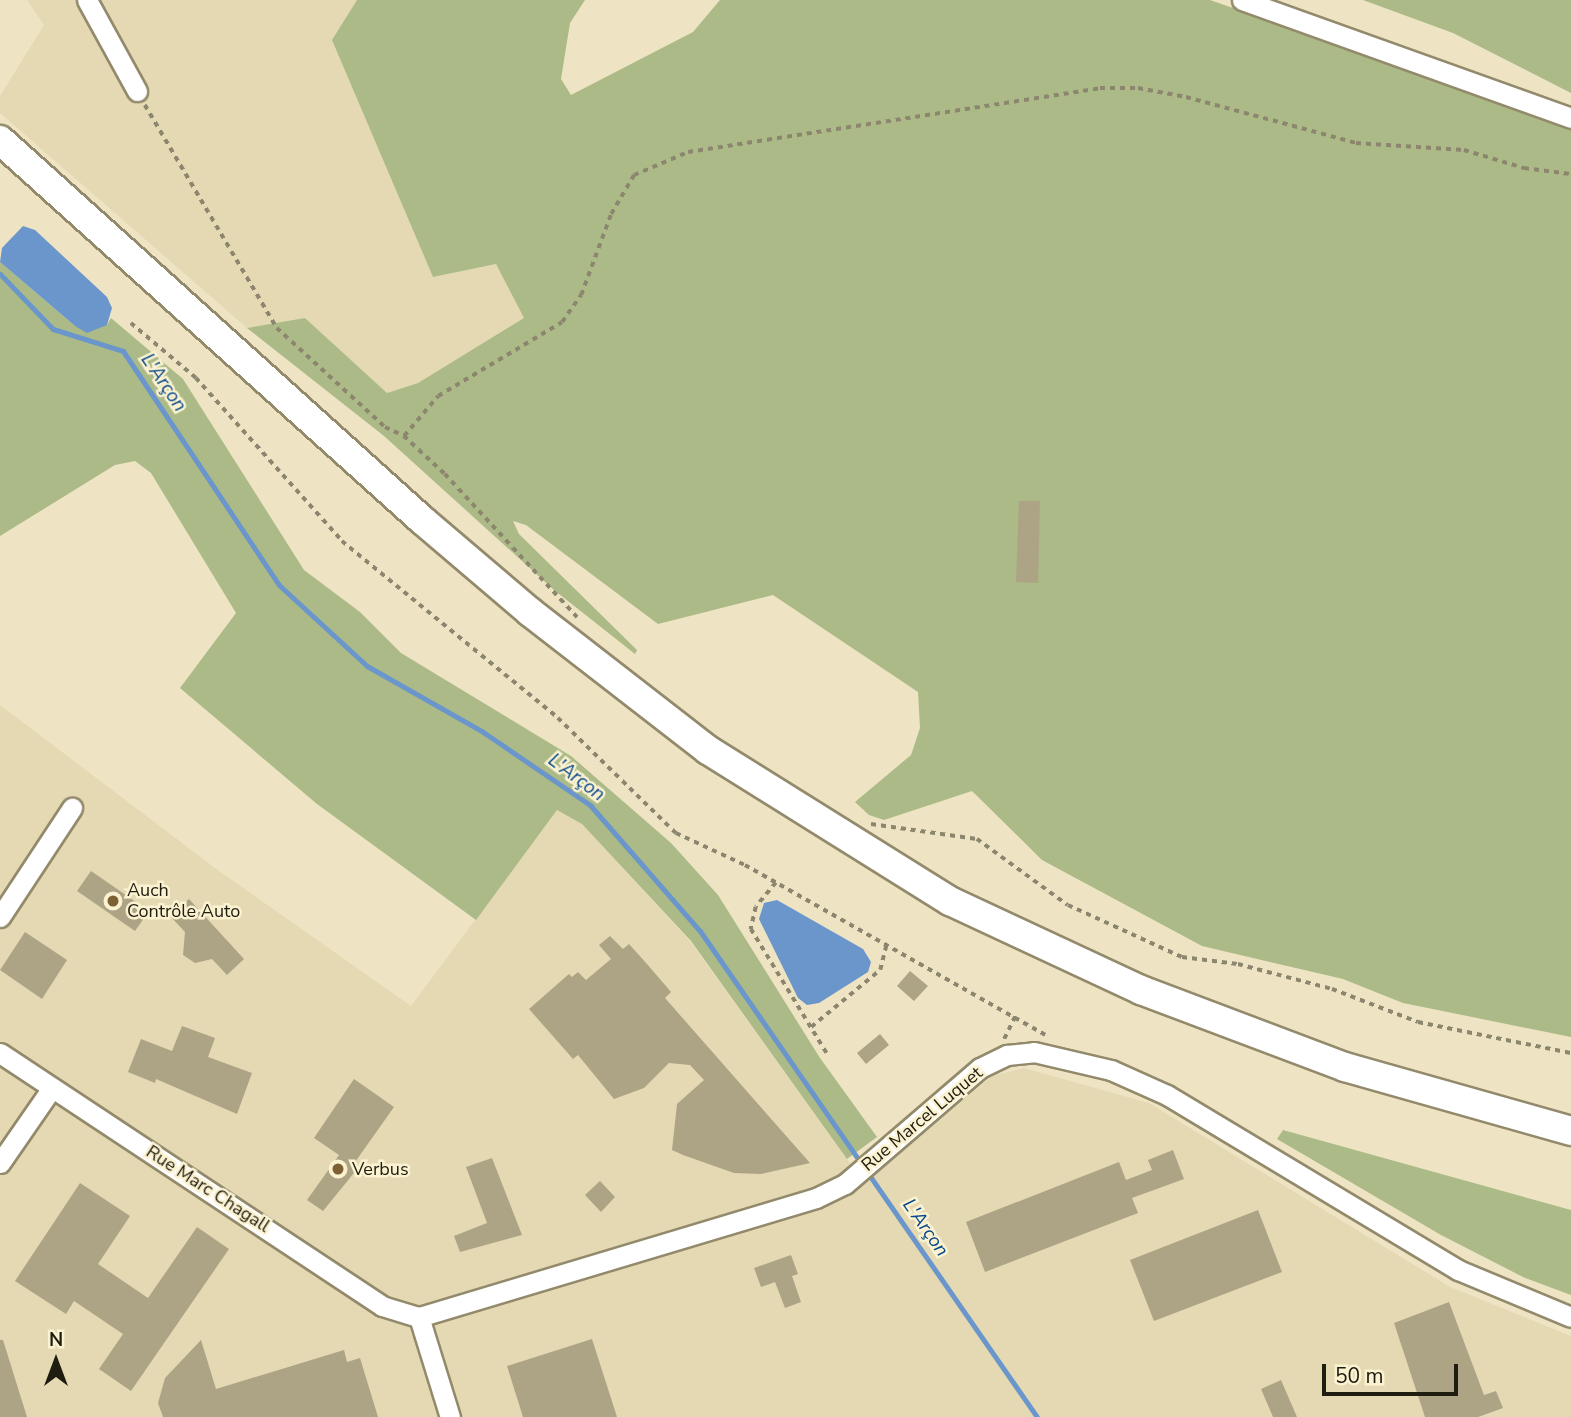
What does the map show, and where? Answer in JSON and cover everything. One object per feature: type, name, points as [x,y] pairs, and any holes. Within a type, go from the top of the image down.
[{"type":"highway","points":[[0,140],[432,528],[530,612],[731,764],[950,901],[1141,990],[1345,1067],[1571,1131]]},
{"type":"street","points":[[87,0],[137,91]]},
{"type":"street","points":[[1242,0],[1571,118]]},
{"type":"street","points":[[0,917],[72,808]]},
{"type":"street","name":"Rue Marcel Luquet","points":[[419,1317],[816,1198],[845,1184],[980,1068],[1007,1055],[1034,1052],[1111,1070],[1167,1095],[1458,1270],[1571,1317]]},
{"type":"street","name":"Rue Marc Chagall","points":[[0,1054],[382,1306],[419,1317]]},
{"type":"street","points":[[0,1163],[52,1088]]},
{"type":"street","points":[[419,1317],[450,1417]]},
{"type":"path","points":[[404,436],[438,396],[562,322],[581,295],[611,214],[634,175],[688,152],[1100,88],[1138,88],[1186,97],[1356,143],[1464,150],[1524,168],[1571,174]]},
{"type":"path","points":[[137,91],[277,328],[385,427],[404,436],[578,618]]},
{"type":"path","points":[[131,323],[196,377],[342,541],[558,718],[676,833],[776,883],[886,946],[1016,1015],[1043,1033],[1067,1058]]},
{"type":"path","points":[[866,822],[977,839],[1068,905],[1182,957],[1238,964],[1332,989],[1418,1022],[1571,1053]]},
{"type":"path","points":[[776,883],[757,907],[751,929],[828,1055]]},
{"type":"path","points":[[811,1027],[880,970],[886,946]]},
{"type":"path","points":[[1007,1055],[1005,1029],[1016,1015]]},
{"type":"shaded area","points":[[27,0],[357,0],[333,40],[433,277],[496,264],[524,318],[418,383],[387,393],[305,318],[247,328],[0,113],[0,96],[44,25]]},
{"type":"shaded area","points":[[0,705],[219,871],[411,1006],[557,810],[582,824],[690,941],[865,1184],[992,1076],[1024,1068],[1149,1103],[1450,1287],[1571,1336],[1571,1417],[0,1417]]},
{"type":"green space","points":[[357,0],[585,0],[570,23],[561,79],[571,95],[693,32],[720,0],[1210,0],[1571,127],[1571,1037],[1403,1003],[1343,979],[1202,946],[1042,860],[972,791],[884,820],[869,815],[855,802],[911,755],[920,728],[918,692],[773,595],[658,624],[526,525],[513,521],[519,534],[637,650],[635,654],[554,590],[384,436],[247,328],[305,318],[387,393],[418,383],[524,318],[496,264],[433,277],[332,40]]},
{"type":"green space","points":[[1363,0],[1571,0],[1571,93],[1453,33]]},
{"type":"green space","points":[[0,262],[75,326],[107,325],[111,318],[183,379],[304,570],[360,612],[401,653],[571,756],[671,843],[718,895],[820,1058],[877,1137],[847,1159],[691,941],[582,824],[557,810],[476,920],[317,804],[180,688],[236,613],[151,473],[135,461],[115,465],[0,536]]},
{"type":"green space","points":[[1283,1130],[1571,1210],[1571,1295],[1523,1277],[1441,1235],[1277,1139]]},
{"type":"water","points":[[23,226],[35,230],[107,297],[112,308],[107,325],[87,333],[75,326],[0,262],[2,248]]},
{"type":"water","points":[[777,900],[863,949],[871,962],[868,972],[819,1003],[807,1005],[798,998],[759,919],[764,903]]},
{"type":"building","points":[[1019,501],[1040,501],[1038,583],[1016,582]]},
{"type":"building","name":"Auch Contrôle Auto","points":[[91,871],[149,911],[135,931],[77,891]]},
{"type":"building","points":[[189,899],[244,959],[227,975],[212,959],[195,963],[183,955],[185,932],[170,916]]},
{"type":"building","points":[[25,932],[67,960],[42,999],[0,970]]},
{"type":"building","points":[[610,936],[623,949],[629,944],[647,964],[671,992],[665,998],[810,1163],[761,1174],[734,1173],[683,1155],[672,1150],[677,1104],[704,1080],[690,1065],[669,1063],[644,1088],[614,1099],[578,1055],[573,1059],[529,1009],[569,974],[572,977],[578,972],[586,980],[611,959],[599,945]]},
{"type":"building","points":[[910,971],[928,986],[914,1001],[897,986]]},
{"type":"building","points":[[182,1026],[215,1038],[208,1057],[252,1073],[237,1114],[156,1079],[155,1083],[128,1072],[141,1039],[172,1051]]},
{"type":"building","points":[[880,1034],[889,1045],[866,1064],[857,1053]]},
{"type":"building","points":[[354,1079],[394,1107],[353,1165],[358,1168],[323,1211],[307,1200],[339,1155],[314,1138]]},
{"type":"building","points":[[1173,1150],[1184,1179],[1132,1198],[1138,1213],[985,1272],[966,1222],[1119,1162],[1126,1180],[1152,1170],[1148,1160]]},
{"type":"building","points":[[492,1158],[522,1235],[460,1252],[454,1236],[487,1223],[466,1167]]},
{"type":"building","points":[[600,1181],[615,1197],[601,1212],[585,1195]]},
{"type":"building","points":[[80,1183],[130,1216],[98,1264],[148,1298],[197,1227],[229,1249],[131,1391],[99,1369],[123,1334],[74,1301],[66,1314],[15,1281]]},
{"type":"building","points":[[1258,1210],[1282,1272],[1154,1321],[1130,1260]]},
{"type":"building","points":[[791,1255],[798,1274],[792,1276],[801,1302],[785,1308],[775,1282],[761,1287],[754,1268]]},
{"type":"building","points":[[1449,1302],[1484,1395],[1496,1391],[1503,1408],[1478,1417],[1425,1417],[1394,1323]]},
{"type":"building","points":[[592,1339],[617,1417],[523,1417],[507,1366]]},
{"type":"building","points":[[0,1340],[3,1340],[27,1417],[0,1417]]},
{"type":"building","points":[[201,1340],[216,1389],[344,1350],[347,1362],[360,1358],[378,1417],[163,1417],[158,1403],[165,1378]]},
{"type":"building","points":[[1281,1380],[1297,1417],[1273,1417],[1261,1389]]},
{"type":"waterway","name":"L'Arçon","points":[[0,274],[53,329],[123,351],[279,585],[367,666],[483,732],[590,805],[700,931],[1037,1417]]},
{"type":"place","name":"Auch Contrôle Auto","points":[[113,901]]},
{"type":"place","name":"Verbus","points":[[338,1169]]}]
